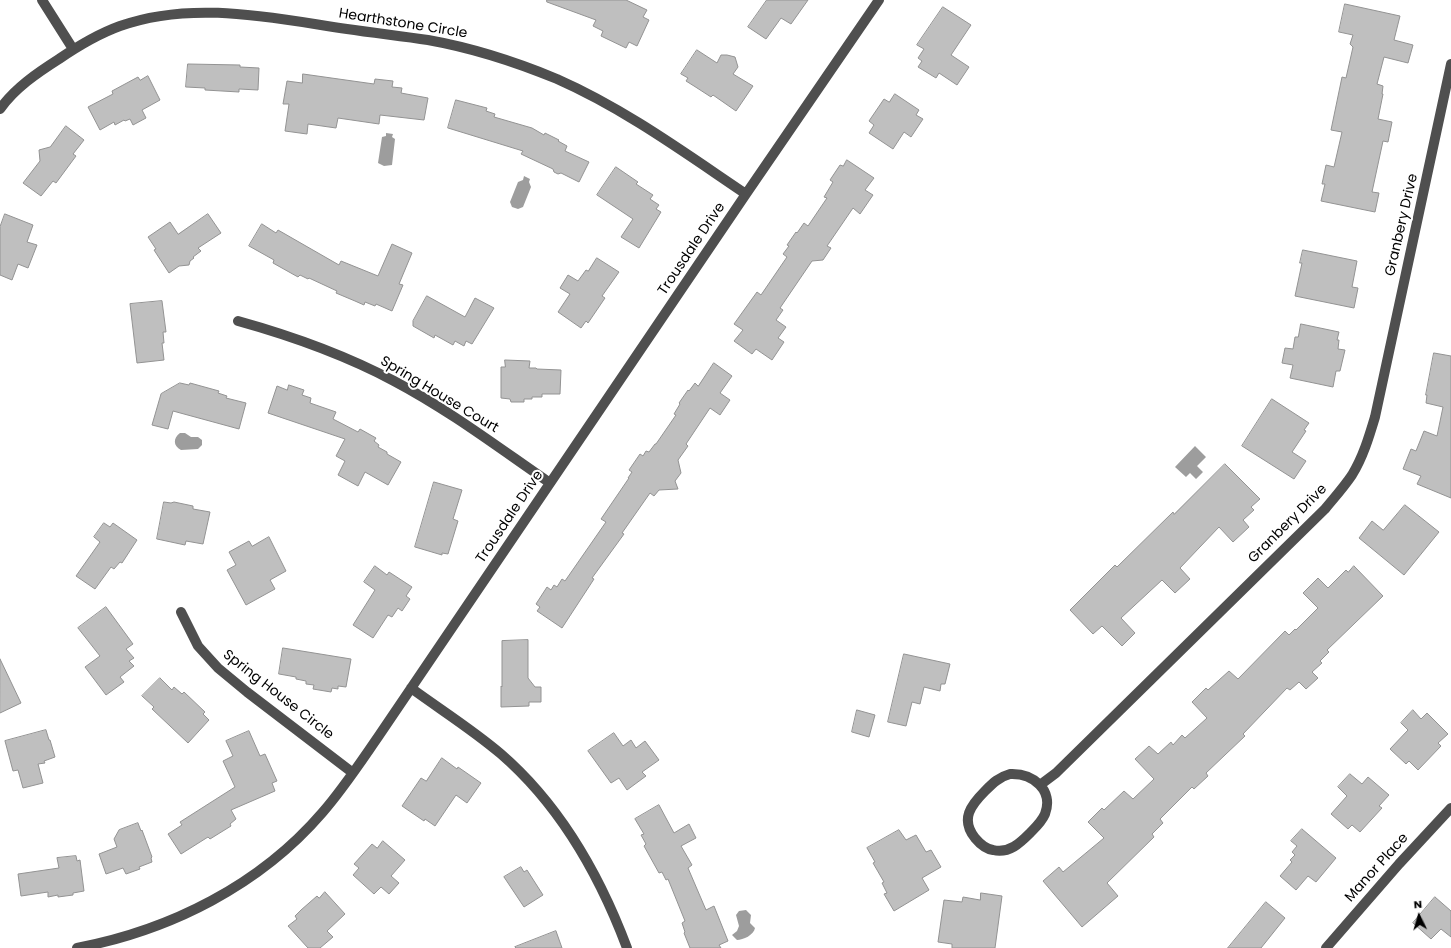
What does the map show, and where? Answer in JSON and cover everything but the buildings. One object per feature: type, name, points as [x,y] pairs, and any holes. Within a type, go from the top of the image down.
[{"type":"street","points":[[42,0],[74,49]]},
{"type":"street","name":"Trousdale Drive","points":[[77,948],[125,936],[156,926],[205,905],[229,891],[266,865],[290,845],[322,813],[354,773],[879,0]]},
{"type":"street","name":"Hearthstone Circle","points":[[0,109],[10,96],[25,83],[74,49],[107,32],[134,21],[169,14],[201,12],[254,16],[429,40],[486,53],[521,65],[599,99],[636,121],[746,194]]},
{"type":"street","name":"Granbery Drive","points":[[1040,785],[1056,772],[1325,510],[1352,474],[1367,441],[1375,417],[1451,64]]},
{"type":"street","name":"Spring House Court","points":[[238,320],[349,360],[395,382],[455,418],[550,483]]},
{"type":"street","name":"Spring House Circle","points":[[182,612],[198,646],[218,668],[354,773]]},
{"type":"street","points":[[411,688],[478,735],[501,754],[534,786],[556,813],[592,869],[610,906],[627,948]]},
{"type":"street","points":[[1017,774],[1029,776],[1040,785],[1046,796],[1045,814],[1038,825],[1021,842],[1012,848],[1000,851],[990,850],[976,839],[968,825],[969,813],[974,803],[994,782],[1005,775],[1017,774]]},
{"type":"street","name":"Manor Place","points":[[1326,948],[1399,864],[1451,808]]},
{"type":"shaded area","points":[[386,133],[393,134],[392,137],[395,139],[392,165],[384,166],[378,163],[382,137],[386,136]]},
{"type":"shaded area","points":[[524,176],[530,179],[529,182],[531,187],[523,207],[518,209],[512,207],[510,202],[518,182],[523,180]]},
{"type":"shaded area","points":[[180,433],[185,433],[191,437],[198,437],[202,440],[202,445],[198,449],[181,450],[175,444],[176,437]]},
{"type":"shaded area","points":[[1195,446],[1206,457],[1197,466],[1203,472],[1196,479],[1190,473],[1186,477],[1175,467]]},
{"type":"shaded area","points":[[746,910],[751,915],[750,923],[755,928],[753,933],[748,937],[737,940],[732,935],[737,931],[739,926],[736,915],[739,911]]}]
